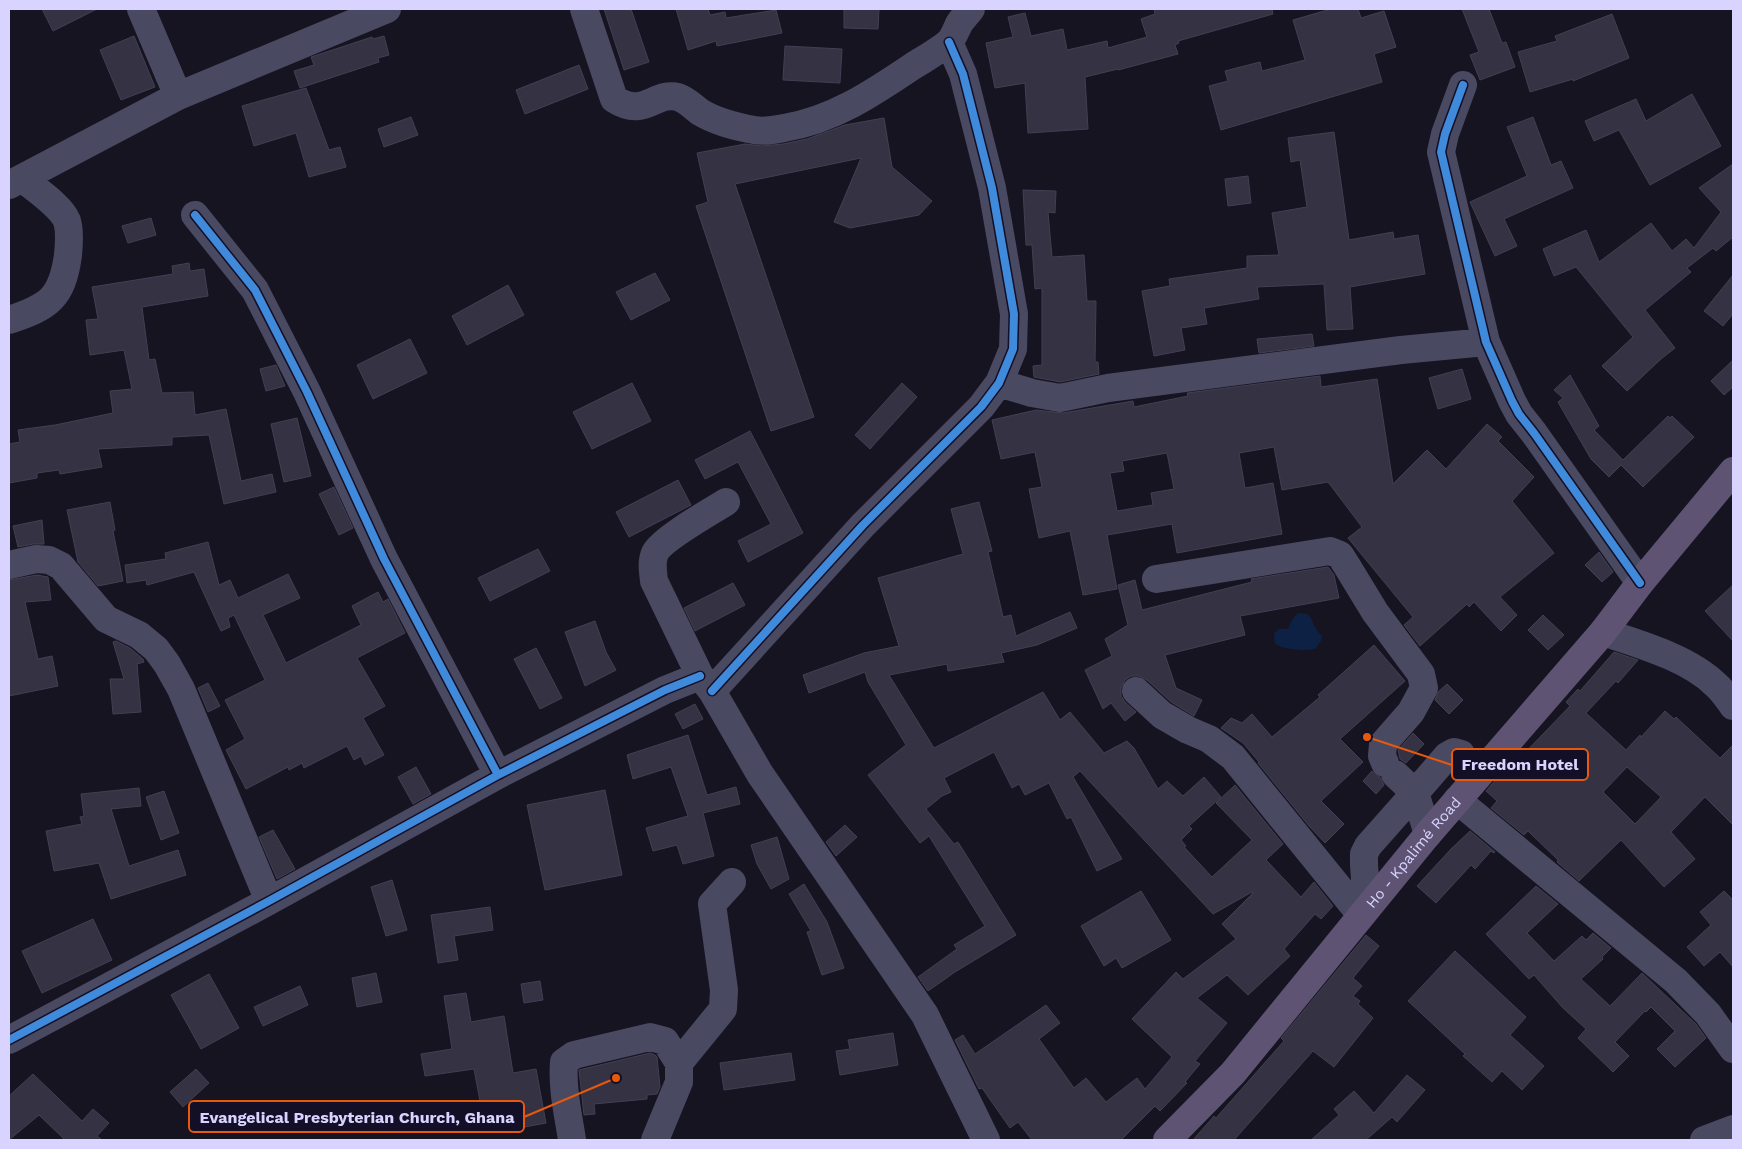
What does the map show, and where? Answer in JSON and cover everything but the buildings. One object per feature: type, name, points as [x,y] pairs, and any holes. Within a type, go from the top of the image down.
[{"type":"main road","name":"Ho - Kpalimé Road","points":[[1167,1140],[1233,1073],[1428,834],[1603,632],[1640,582],[1733,471]]},
{"type":"street","points":[[141,9],[178,96]]},
{"type":"street","points":[[16,182],[178,96],[387,9]]},
{"type":"street","points":[[584,9],[614,100],[625,106],[634,107],[675,96],[684,99],[701,112],[729,124],[756,130],[772,130],[802,125],[841,111],[950,42],[970,9]]},
{"type":"street","points":[[9,1040],[269,901],[498,775],[665,690],[706,684],[980,406],[999,383],[1012,349],[1014,314],[992,188],[963,74],[950,42]]},
{"type":"street","points":[[1463,85],[1445,134],[1441,152],[1442,164],[1486,342],[1519,414],[1640,582]]},
{"type":"street","points":[[9,320],[34,312],[56,296],[65,274],[69,245],[66,221],[56,207],[16,182]]},
{"type":"street","points":[[194,215],[255,290],[307,392],[384,559],[498,775]]},
{"type":"street","points":[[999,383],[1032,394],[1060,398],[1108,388],[1401,350],[1486,342]]},
{"type":"street","points":[[726,502],[662,545],[656,552],[652,564],[654,581],[706,684],[760,774],[925,1015],[986,1140]]},
{"type":"street","points":[[1156,579],[1330,551],[1340,555],[1375,612],[1421,674],[1424,688],[1411,712],[1383,744],[1382,756],[1390,768],[1415,793],[1428,834]]},
{"type":"street","points":[[9,565],[36,559],[49,560],[61,566],[106,619],[139,635],[156,649],[181,689],[269,901]]},
{"type":"street","points":[[1603,632],[1663,652],[1704,675],[1717,685],[1733,706]]},
{"type":"street","points":[[1136,691],[1162,715],[1188,730],[1209,739],[1233,757],[1364,911]]},
{"type":"street","points":[[1364,911],[1364,854],[1368,846],[1447,756],[1454,752],[1461,754],[1464,792],[1676,981],[1708,1014],[1733,1049]]},
{"type":"street","points":[[679,1063],[723,1009],[724,990],[712,904],[732,882]]},
{"type":"street","points":[[572,1140],[562,1076],[564,1062],[568,1058],[650,1036],[665,1041],[679,1063],[679,1082],[654,1140]]},
{"type":"street","points":[[1704,1140],[1733,1130]]},
{"type":"water","points":[[1298,613],[1308,614],[1317,631],[1322,636],[1315,649],[1295,650],[1275,644],[1274,633],[1279,629],[1288,629]]},
{"type":"cycle path","points":[[712,691],[863,525],[981,407],[999,383],[1013,349],[1014,314],[992,188],[963,74],[949,42]]},
{"type":"cycle path","points":[[1463,85],[1445,134],[1441,152],[1486,342],[1519,414],[1640,583]]},
{"type":"cycle path","points":[[195,215],[255,290],[307,392],[384,559],[498,775]]},
{"type":"cycle path","points":[[9,1040],[269,901],[498,775],[665,690],[700,676]]},
{"type":"place","name":"Freedom Hotel","points":[[1367,737]]},
{"type":"place","name":"Evangelical Presbyterian Church, Ghana","points":[[616,1078]]}]
